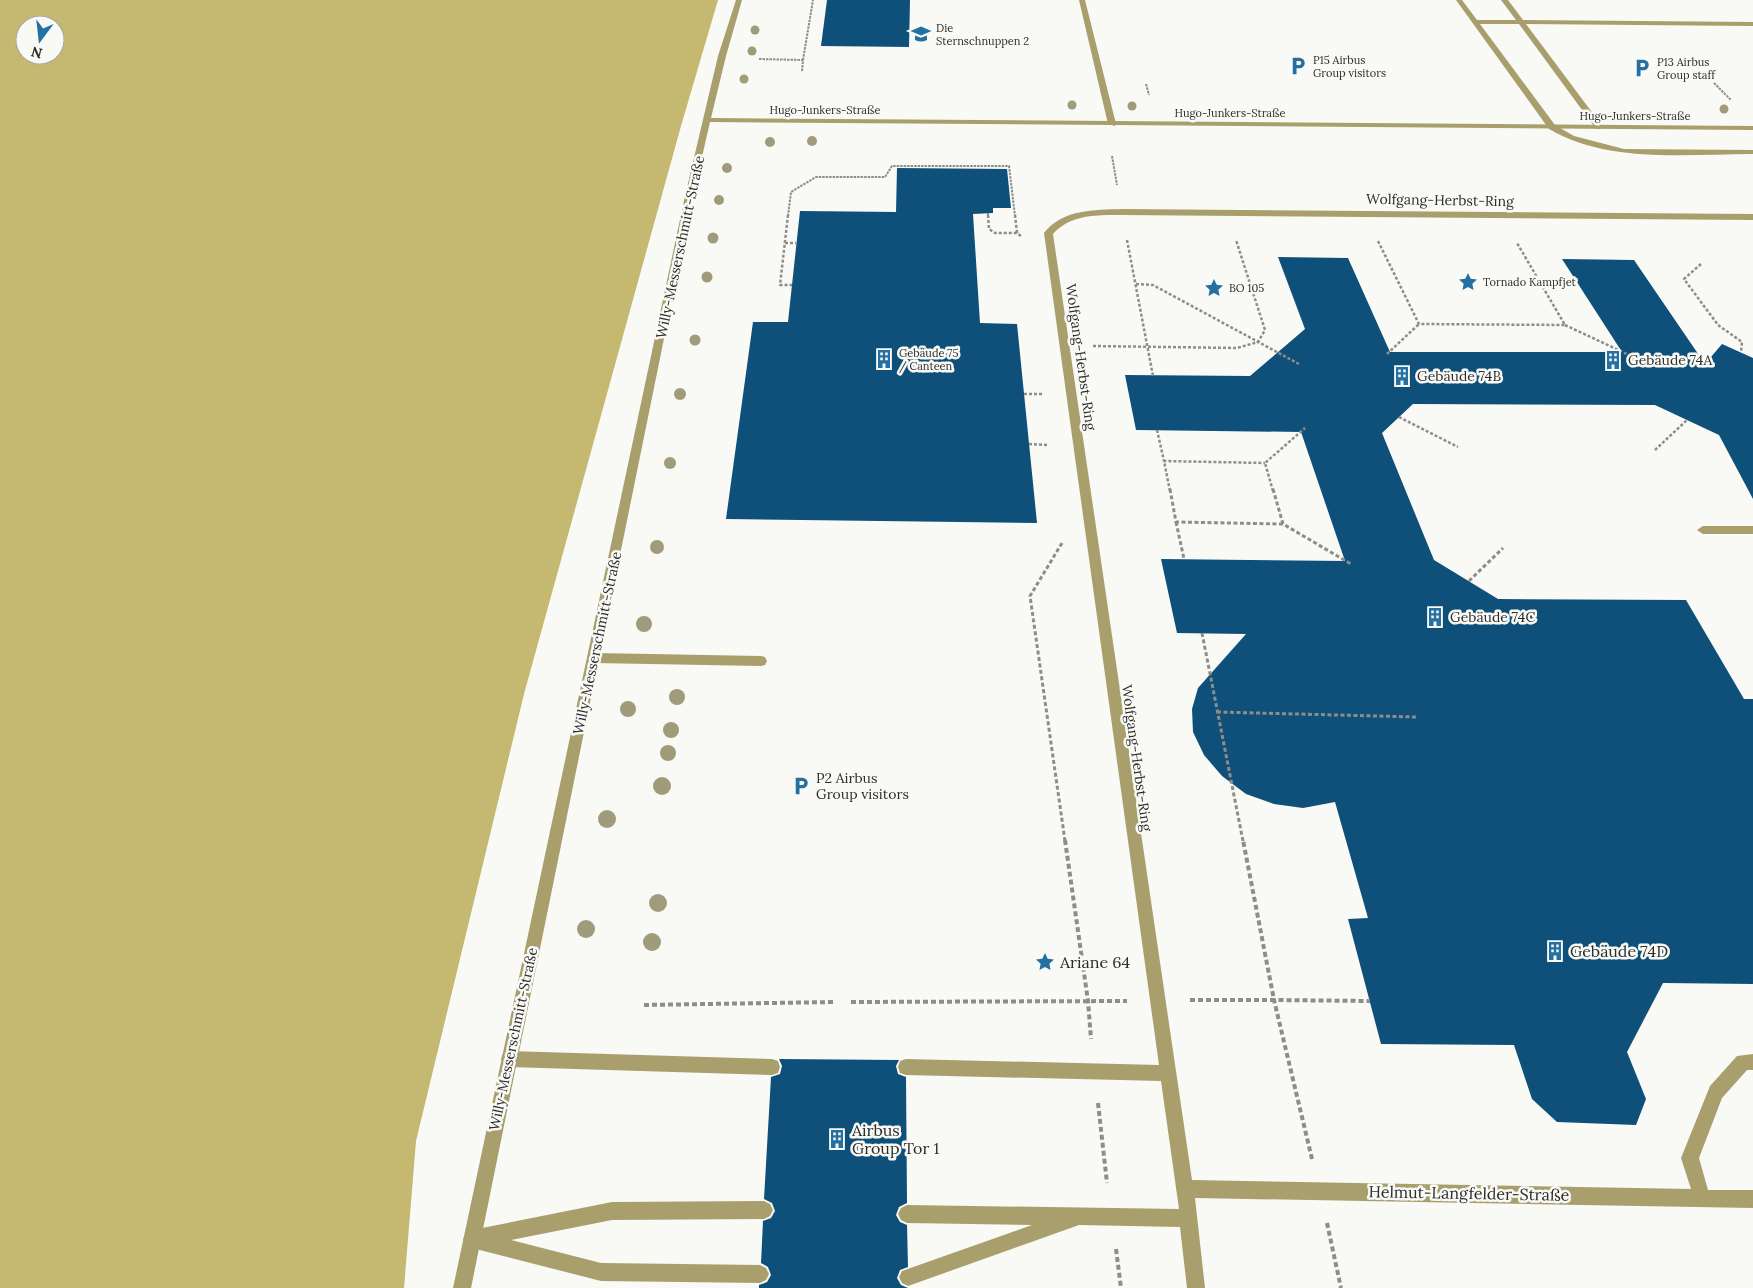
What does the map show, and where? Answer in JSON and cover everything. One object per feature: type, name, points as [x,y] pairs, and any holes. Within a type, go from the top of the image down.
[{"type":"street","name":"Willy-Messerschmitt-Straße","points":[[462,1288],[707,120],[722,56],[739,0]]},
{"type":"street","points":[[1082,0],[1112,124]]},
{"type":"street","points":[[1459,0],[1552,126],[1572,138],[1624,151],[1753,152]]},
{"type":"street","points":[[1504,0],[1599,127]]},
{"type":"street","points":[[1475,22],[1753,24]]},
{"type":"street","name":"Hugo-Junkers-Straße","points":[[707,120],[1753,128]]},
{"type":"street","name":"Wolfgang-Herbst-Ring","points":[[1196,1288],[1168,1073],[1048,233],[1059,222],[1087,213],[1122,212],[1753,217]]},
{"type":"street","points":[[1703,530],[1753,530]]},
{"type":"street","points":[[594,658],[761,661]]},
{"type":"street","points":[[509,1059],[772,1067]]},
{"type":"street","points":[[1702,1198],[1690,1158],[1716,1092],[1743,1062],[1753,1062]]},
{"type":"street","points":[[906,1067],[1168,1073]]},
{"type":"street","name":"Helmut-Langfelder-Straße","points":[[1184,1189],[1753,1199]]},
{"type":"street","points":[[472,1239],[612,1211],[764,1210]]},
{"type":"street","points":[[907,1214],[1187,1218]]},
{"type":"street","points":[[908,1277],[1081,1217]]},
{"type":"street","points":[[472,1239],[601,1272],[760,1274]]},
{"type":"path","points":[[802,72],[813,0]]},
{"type":"path","points":[[759,59],[803,60]]},
{"type":"path","points":[[1146,84],[1149,95]]},
{"type":"path","points":[[1112,156],[1116,180]]},
{"type":"path","points":[[792,285],[780,285],[791,192],[816,178],[885,177],[892,166],[1009,166],[1017,233],[1027,241]]},
{"type":"path","points":[[1122,212],[1153,376]]},
{"type":"path","points":[[1064,346],[1237,348],[1258,342],[1265,330],[1234,235]]},
{"type":"path","points":[[1375,236],[1419,324]]},
{"type":"path","points":[[1513,236],[1565,325]]},
{"type":"path","points":[[785,243],[796,243]]},
{"type":"path","points":[[1701,264],[1684,279],[1718,325],[1742,342],[1741,352]]},
{"type":"path","points":[[1136,284],[1153,285],[1299,364]]},
{"type":"path","points":[[1387,354],[1419,324],[1565,325],[1629,355]]},
{"type":"path","points":[[1024,394],[1046,394],[1045,384]]},
{"type":"path","points":[[1399,417],[1458,447]]},
{"type":"path","points":[[1655,450],[1687,420]]},
{"type":"path","points":[[1164,461],[1265,463],[1305,428]]},
{"type":"path","points":[[1156,430],[1184,559]]},
{"type":"path","points":[[1029,444],[1052,446],[1051,437]]},
{"type":"path","points":[[1265,463],[1283,524]]},
{"type":"path","points":[[1176,522],[1283,524],[1351,564]]},
{"type":"path","points":[[1064,539],[1030,596],[1088,1001],[1094,1072],[1121,1288]]},
{"type":"path","points":[[1469,581],[1503,548]]},
{"type":"path","points":[[1202,633],[1274,1000],[1342,1288]]},
{"type":"path","points":[[1217,712],[1416,717]]},
{"type":"path","points":[[850,1002],[1370,1001]]},
{"type":"path","points":[[644,1005],[834,1002]]},
{"type":"shaded area","points":[[0,0],[718,0],[681,126],[524,694],[416,1141],[404,1288],[0,1288]]},
{"type":"building","points":[[827,0],[910,0],[909,47],[821,46]]},
{"type":"building","name":"Gebäude 75 / Canteen","points":[[897,168],[1007,169],[1011,208],[993,208],[993,213],[973,214],[980,323],[1017,324],[1037,523],[726,519],[753,322],[788,322],[800,211],[896,212]]},
{"type":"building","points":[[1278,257],[1348,258],[1390,352],[1622,352],[1562,259],[1634,260],[1705,364],[1722,344],[1753,358],[1753,499],[1719,435],[1655,405],[1413,404],[1382,433],[1434,560],[1498,599],[1686,600],[1744,699],[1753,699],[1753,984],[1663,983],[1627,1052],[1646,1099],[1636,1125],[1557,1122],[1532,1099],[1514,1045],[1381,1044],[1348,919],[1368,918],[1335,802],[1303,808],[1274,804],[1246,794],[1222,776],[1204,755],[1193,732],[1192,709],[1198,688],[1246,634],[1177,633],[1161,559],[1345,561],[1301,432],[1136,430],[1125,375],[1250,376],[1305,329]]},
{"type":"building","name":"Airbus Group Tor 1","points":[[779,1059],[899,1060],[896,1066],[898,1074],[906,1077],[907,1203],[899,1207],[896,1215],[900,1222],[907,1225],[908,1267],[900,1270],[897,1278],[901,1285],[908,1288],[759,1288],[759,1285],[767,1282],[771,1275],[768,1267],[761,1263],[763,1221],[771,1218],[775,1211],[772,1203],[764,1199],[771,1077],[780,1074],[782,1066]]},
{"type":"place","name":"Die Sternschnuppen 2","points":[[921,34]]},
{"type":"place","name":"P15 Airbus Group visitors","points":[[1298,66]]},
{"type":"place","name":"P13 Airbus Group staff","points":[[1642,68]]},
{"type":"place","name":"Tornado Kampfjet","points":[[1468,282]]},
{"type":"place","name":"BO 105","points":[[1214,288]]},
{"type":"place","name":"Gebäude 75 / Canteen","points":[[884,359]]},
{"type":"place","name":"Gebäude 74A","points":[[1613,360]]},
{"type":"place","name":"Gebäude 74B","points":[[1402,376]]},
{"type":"place","name":"Gebäude 74C","points":[[1435,617]]},
{"type":"place","name":"P2 Airbus Group visitors","points":[[801,786]]},
{"type":"place","name":"Gebäude 74D","points":[[1555,951]]},
{"type":"place","name":"Ariane 64","points":[[1045,962]]},
{"type":"place","name":"Airbus Group Tor 1","points":[[837,1139]]}]
